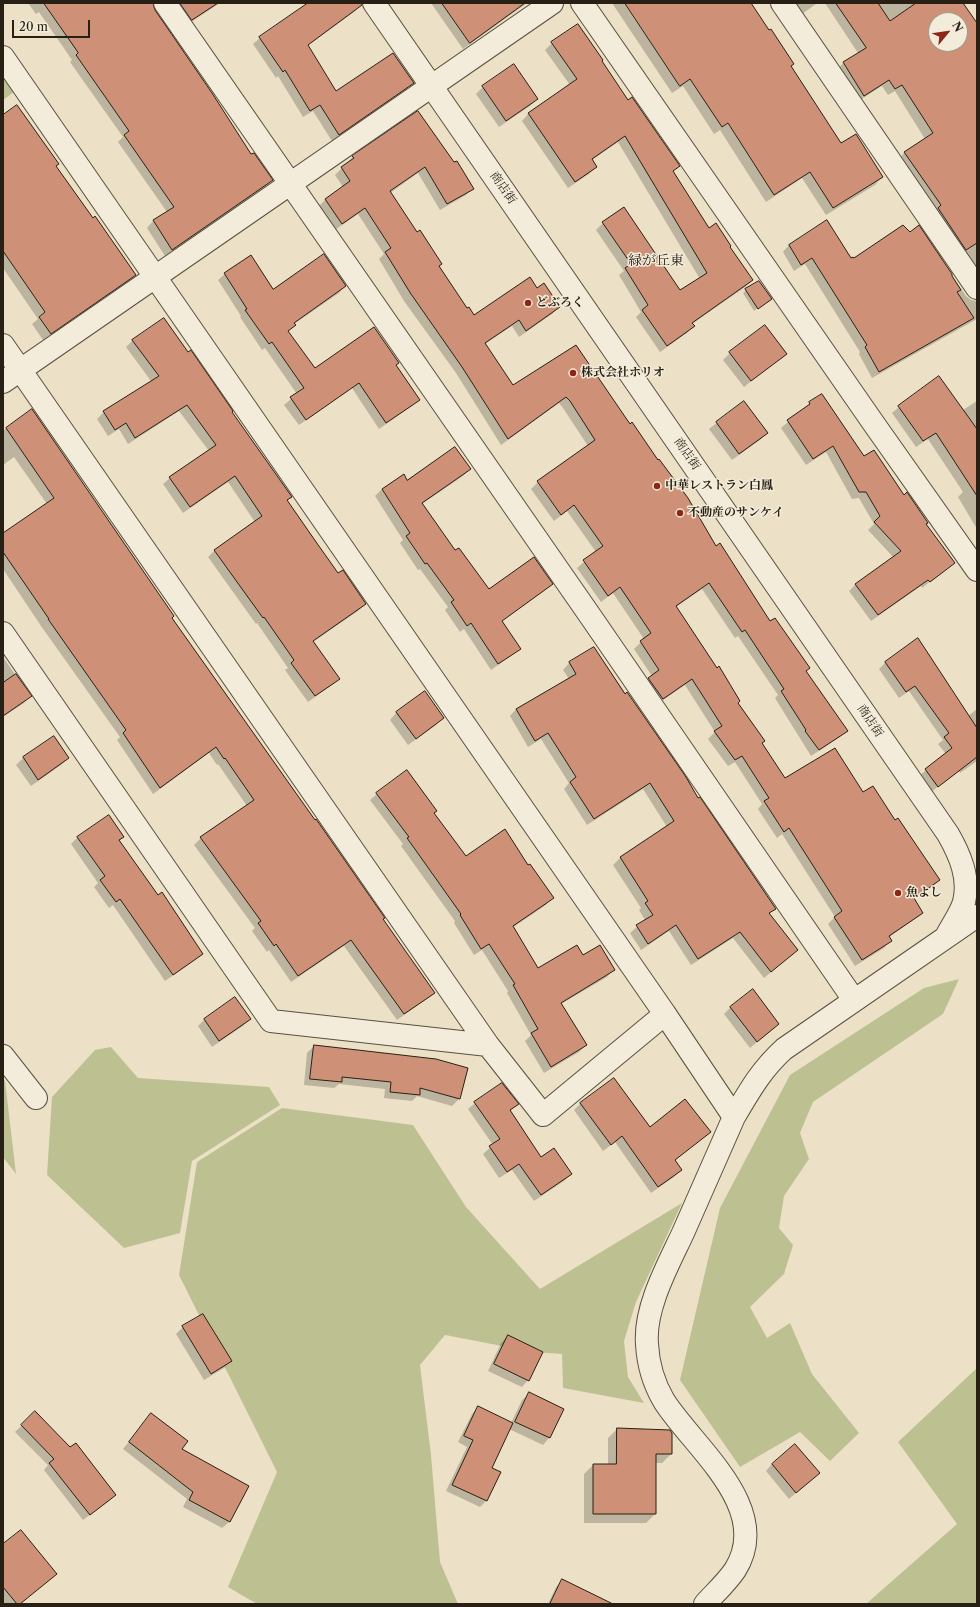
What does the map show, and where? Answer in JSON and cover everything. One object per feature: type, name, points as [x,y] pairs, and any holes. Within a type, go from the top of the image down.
[{"type":"street","points":[[165,3],[854,1000]]},
{"type":"street","name":"商店街","points":[[374,3],[948,834],[963,865],[966,882],[964,903],[945,938]]},
{"type":"street","points":[[12,376],[552,3]]},
{"type":"street","points":[[582,3],[977,570]]},
{"type":"street","points":[[782,3],[977,288]]},
{"type":"street","points":[[3,57],[665,1014],[734,1117]]},
{"type":"street","points":[[3,345],[12,376],[488,1045],[543,1114],[665,1014]]},
{"type":"street","points":[[3,632],[271,1022],[488,1045]]},
{"type":"street","points":[[705,1604],[735,1570],[742,1552],[746,1531],[741,1507],[731,1488],[664,1401],[655,1384],[649,1364],[646,1343],[648,1324],[655,1298],[734,1117],[755,1082],[769,1063],[784,1049],[977,916]]},
{"type":"street","points":[[3,1056],[36,1098]]},
{"type":"green space","points":[[3,67],[18,89],[3,100]]},
{"type":"green space","points":[[959,979],[943,1014],[813,1102],[800,1133],[809,1159],[784,1196],[779,1228],[793,1245],[784,1274],[750,1307],[767,1338],[790,1323],[812,1374],[859,1433],[830,1461],[800,1432],[740,1467],[680,1380],[720,1208],[790,1075],[924,988]]},
{"type":"green space","points":[[111,1047],[138,1078],[269,1087],[280,1105],[192,1161],[180,1233],[124,1248],[47,1175],[52,1097],[95,1050]]},
{"type":"green space","points":[[3,1078],[5,1081],[16,1174],[3,1157]]},
{"type":"green space","points":[[282,1108],[413,1125],[466,1207],[540,1289],[682,1203],[636,1302],[624,1341],[628,1377],[644,1403],[563,1388],[562,1354],[533,1352],[445,1335],[420,1365],[431,1455],[440,1562],[458,1604],[257,1604],[228,1587],[277,1472],[179,1275],[197,1162]]},
{"type":"green space","points":[[977,1368],[977,1604],[866,1604],[957,1524],[898,1442]]},
{"type":"building","points":[[44,3],[153,3],[155,10],[212,93],[251,154],[254,153],[273,180],[172,250],[153,220],[174,207],[124,135],[129,131],[76,55],[78,53]]},
{"type":"building","points":[[180,3],[218,3],[192,20]]},
{"type":"building","points":[[308,3],[362,3],[362,5],[308,45],[336,91],[393,53],[414,83],[339,135],[320,105],[310,111],[285,70],[283,72],[259,37]]},
{"type":"building","points":[[442,3],[525,3],[470,43]]},
{"type":"building","points":[[625,3],[751,3],[769,30],[771,29],[794,64],[791,66],[841,143],[856,134],[883,177],[833,208],[810,172],[774,195],[728,123],[722,127],[690,79],[680,86]]},
{"type":"building","points":[[836,3],[878,3],[890,21],[916,3],[963,3],[977,23],[977,243],[966,250],[938,208],[941,205],[904,152],[933,133],[902,85],[895,89],[889,80],[864,96],[843,62],[866,48]]},
{"type":"building","points":[[578,24],[628,100],[632,97],[680,166],[673,171],[709,228],[716,223],[731,246],[730,247],[753,280],[692,323],[695,326],[667,346],[642,310],[648,305],[625,268],[631,264],[602,222],[624,207],[680,290],[707,273],[625,136],[592,159],[597,167],[575,182],[528,113],[577,79],[551,42]]},
{"type":"building","points":[[514,64],[538,99],[506,121],[482,86]]},
{"type":"building","points":[[17,105],[59,164],[56,166],[93,218],[95,216],[136,275],[51,334],[39,317],[45,312],[3,251],[3,115]]},
{"type":"building","points":[[418,111],[454,162],[457,161],[474,189],[447,204],[425,167],[390,191],[417,232],[420,230],[442,264],[439,266],[467,308],[469,307],[474,315],[530,277],[537,288],[544,283],[560,307],[526,331],[519,320],[485,343],[513,385],[576,345],[630,424],[632,422],[658,460],[659,459],[688,498],[716,546],[720,543],[770,621],[775,618],[810,668],[806,671],[848,731],[819,750],[805,731],[806,730],[781,691],[784,689],[745,630],[742,632],[709,583],[676,606],[717,668],[719,666],[740,701],[738,703],[765,741],[762,743],[785,778],[835,748],[863,792],[873,786],[895,820],[898,818],[940,880],[914,898],[923,913],[889,936],[892,941],[862,960],[834,917],[842,911],[789,828],[784,832],[764,801],[769,798],[742,756],[735,760],[714,731],[722,726],[692,679],[663,699],[648,678],[659,670],[640,641],[651,633],[620,587],[608,596],[583,560],[603,546],[574,505],[561,515],[537,481],[595,440],[570,401],[566,397],[508,439],[462,367],[411,294],[385,252],[391,248],[365,208],[342,224],[325,199],[350,181],[341,167],[354,158],[352,156]]},
{"type":"building","points":[[827,220],[851,258],[854,258],[903,225],[910,232],[919,225],[952,274],[961,290],[957,292],[974,318],[879,372],[865,347],[867,345],[812,258],[801,265],[789,245]]},
{"type":"building","points":[[324,254],[346,286],[294,323],[296,325],[288,331],[315,368],[374,327],[399,363],[396,365],[420,400],[386,423],[359,383],[306,420],[290,397],[304,388],[272,342],[269,344],[245,310],[247,309],[224,273],[251,255],[273,289]]},
{"type":"building","points":[[759,281],[772,299],[758,309],[745,289]]},
{"type":"building","points":[[164,318],[188,352],[191,350],[233,411],[232,412],[292,497],[287,500],[338,573],[343,570],[366,604],[313,641],[340,679],[315,696],[291,663],[294,660],[214,550],[262,516],[235,476],[190,507],[169,477],[216,445],[187,405],[135,438],[126,423],[115,430],[103,411],[159,376],[132,340]]},
{"type":"building","points":[[765,325],[787,354],[751,381],[729,352]]},
{"type":"building","points":[[939,376],[977,429],[977,496],[936,433],[923,441],[898,406]]},
{"type":"building","points":[[822,394],[864,456],[874,450],[904,495],[907,492],[928,523],[926,524],[955,563],[930,582],[928,580],[878,615],[855,584],[901,551],[874,522],[880,516],[866,492],[859,492],[833,446],[813,459],[787,420],[810,404],[809,402]]},
{"type":"building","points":[[744,401],[768,433],[739,454],[716,422]]},
{"type":"building","points":[[32,409],[174,616],[172,618],[315,820],[316,819],[435,993],[404,1014],[351,940],[298,976],[276,944],[274,946],[258,923],[261,921],[200,837],[254,800],[225,758],[224,759],[216,747],[160,788],[123,733],[126,730],[3,552],[3,533],[54,498],[6,428]]},
{"type":"building","points":[[455,447],[471,469],[422,503],[455,550],[459,548],[489,589],[534,557],[553,584],[502,621],[521,649],[498,664],[471,623],[467,626],[451,602],[454,600],[427,563],[425,564],[406,536],[410,533],[382,489],[404,474],[407,480]]},
{"type":"building","points":[[918,638],[977,728],[977,757],[938,787],[925,769],[952,748],[944,737],[949,733],[915,686],[906,692],[885,662]]},
{"type":"building","points":[[594,647],[625,694],[627,692],[686,777],[698,798],[700,797],[776,909],[769,913],[798,950],[771,972],[740,932],[698,959],[676,925],[648,944],[636,925],[653,915],[645,903],[648,901],[620,857],[674,821],[650,783],[594,819],[570,782],[576,777],[548,733],[535,741],[516,709],[576,674],[569,662]]},
{"type":"building","points":[[16,674],[32,696],[3,716],[3,683]]},
{"type":"building","points":[[425,691],[444,718],[416,739],[396,712]]},
{"type":"building","points":[[54,736],[69,758],[38,780],[23,757]]},
{"type":"building","points":[[407,770],[437,811],[434,813],[466,856],[505,829],[528,865],[530,864],[554,898],[513,926],[538,968],[577,945],[583,955],[600,945],[615,970],[561,1003],[587,1045],[551,1067],[531,1033],[538,1029],[513,985],[515,984],[489,944],[481,949],[460,915],[461,914],[407,838],[409,837],[376,793]]},
{"type":"building","points":[[109,815],[124,837],[119,840],[158,895],[162,892],[203,954],[173,975],[120,899],[116,902],[100,880],[105,876],[77,837]]},
{"type":"building","points":[[753,989],[779,1024],[757,1042],[730,1007]]},
{"type":"building","points":[[235,997],[251,1019],[219,1041],[204,1019]]},
{"type":"building","points":[[314,1045],[436,1059],[468,1068],[460,1099],[420,1088],[420,1095],[390,1092],[391,1082],[342,1077],[342,1082],[310,1079]]},
{"type":"building","points":[[614,1078],[650,1127],[685,1099],[711,1132],[675,1160],[682,1170],[658,1187],[622,1136],[611,1145],[580,1103]]},
{"type":"building","points":[[502,1083],[519,1104],[510,1110],[541,1157],[554,1148],[572,1174],[541,1195],[519,1164],[507,1172],[489,1146],[500,1139],[474,1102]]},
{"type":"building","points":[[203,1314],[232,1361],[211,1374],[182,1326]]},
{"type":"building","points":[[508,1335],[543,1352],[529,1381],[494,1364]]},
{"type":"building","points":[[529,1392],[564,1409],[550,1438],[515,1422]]},
{"type":"building","points":[[478,1406],[513,1423],[492,1468],[501,1472],[487,1501],[452,1485],[473,1440],[464,1436]]},
{"type":"building","points":[[35,1411],[70,1447],[76,1443],[116,1495],[90,1515],[49,1463],[54,1459],[21,1425]]},
{"type":"building","points":[[151,1413],[188,1441],[182,1449],[249,1486],[230,1522],[189,1500],[193,1492],[129,1442]]},
{"type":"building","points":[[617,1428],[670,1430],[672,1433],[672,1454],[656,1454],[656,1514],[593,1514],[593,1464],[616,1464]]},
{"type":"building","points":[[795,1444],[820,1473],[796,1493],[772,1464]]},
{"type":"building","points":[[21,1530],[57,1574],[20,1604],[17,1604],[3,1587],[3,1544]]},
{"type":"building","points":[[562,1579],[613,1604],[550,1604]]},
{"type":"place","name":"どぶろく","points":[[528,303]]},
{"type":"place","name":"株式会社ホリオ","points":[[573,373]]},
{"type":"place","name":"中華レストラン白鳳","points":[[657,486]]},
{"type":"place","name":"不動産のサンケイ","points":[[680,513]]},
{"type":"place","name":"魚よし","points":[[898,893]]},
{"type":"district","name":"緑が丘東","points":[[656,261]]}]
